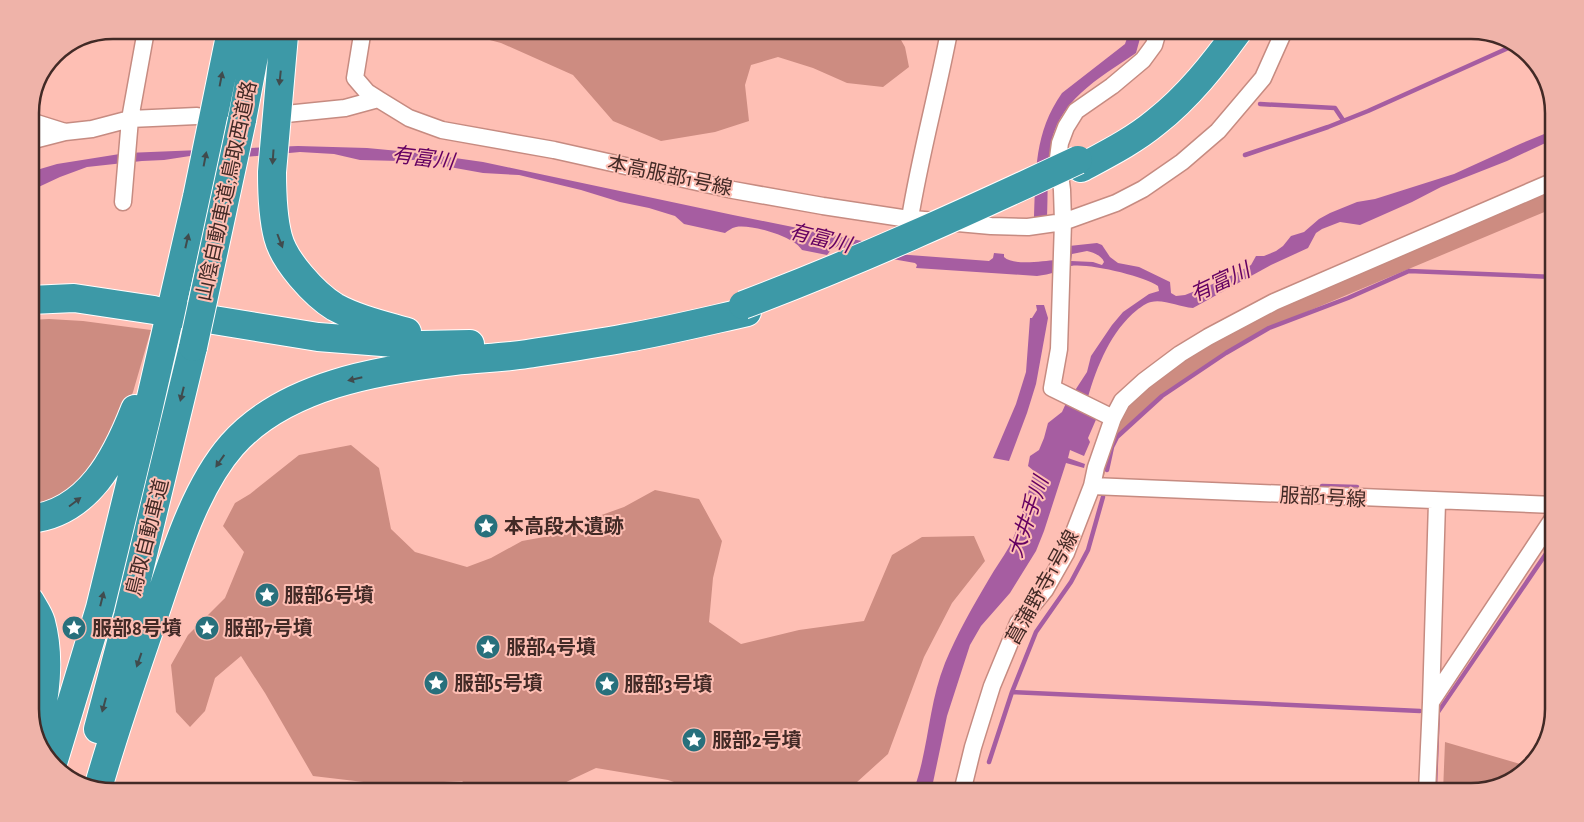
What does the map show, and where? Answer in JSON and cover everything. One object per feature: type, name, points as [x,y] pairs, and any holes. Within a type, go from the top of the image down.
[{"type":"highway","name":"山陰自動車道;鳥取西道路","points":[[173,327],[179,276],[197,196],[204,119],[229,39]]},
{"type":"highway","name":"山陰自動車道;鳥取西道路","points":[[173,327],[242,120],[257,39]]},
{"type":"highway","points":[[284,39],[281,117],[272,172],[272,193],[278,238],[291,264],[309,285],[335,306],[373,322],[412,333],[526,343]]},
{"type":"highway","points":[[1079,164],[1122,137],[1175,94],[1207,58],[1220,39]]},
{"type":"highway","points":[[100,782],[130,686],[184,532],[203,490],[217,465],[233,444],[258,421],[285,404],[324,386],[376,374],[453,361],[524,354],[628,338],[745,308],[1128,143],[1157,122],[1182,99],[1214,63],[1232,39]]},
{"type":"highway","points":[[39,517],[64,510],[88,491],[106,470],[125,435],[142,393],[179,276]]},
{"type":"highway","points":[[39,300],[74,298],[173,327],[422,345],[526,343],[624,331],[745,308]]},
{"type":"highway","points":[[39,313],[90,313],[300,347],[358,354],[453,361]]},
{"type":"highway","name":"鳥取自動車道","points":[[55,756],[100,608],[146,420],[173,327]]},
{"type":"highway","name":"鳥取自動車道","points":[[85,778],[128,616],[173,327]]},
{"type":"highway","points":[[39,618],[47,654],[46,676],[39,718]]},
{"type":"street","points":[[123,202],[130,120],[144,39]]},
{"type":"street","name":"本高服部1号線","points":[[361,39],[355,78],[367,92],[409,118],[442,130],[554,150],[742,191],[823,206],[910,218],[991,226],[1028,227],[1062,226],[1116,203],[1143,189],[1182,162],[1218,131],[1263,78],[1280,39]]},
{"type":"street","points":[[910,218],[916,180],[940,82],[948,39]]},
{"type":"street","points":[[1109,416],[1052,388],[1059,349],[1061,287],[1062,190],[1058,158],[1060,143],[1066,127],[1076,111],[1112,86],[1143,60],[1154,45],[1156,39]]},
{"type":"street","points":[[281,117],[345,108],[378,99]]},
{"type":"street","points":[[39,139],[130,120],[204,119]]},
{"type":"street","points":[[39,124],[65,132]]},
{"type":"street","name":"菖蒲野寺1号線","points":[[964,783],[972,747],[992,686],[1018,623],[1045,590],[1066,553],[1092,486],[1109,416],[1122,401],[1144,381],[1180,354],[1274,302],[1545,185]]},
{"type":"street","name":"服部1号線","points":[[1092,486],[1437,502],[1545,505]]},
{"type":"street","points":[[1427,783],[1437,502]]},
{"type":"street","points":[[1431,702],[1545,531]]},
{"type":"shaded area","points":[[486,39],[900,39],[905,47],[909,67],[883,87],[847,83],[813,68],[778,57],[751,65],[745,85],[749,121],[715,132],[661,141],[613,121],[573,75],[501,43]]},
{"type":"shaded area","points":[[1545,188],[1545,212],[1268,328],[1225,352],[1160,396],[1117,436],[1111,447],[1103,480],[1100,477],[1118,417],[1144,385],[1234,327]]},
{"type":"shaded area","points":[[39,320],[83,321],[151,330],[133,392],[115,435],[95,471],[63,501],[39,508]]},
{"type":"shaded area","points":[[351,445],[379,468],[391,529],[415,552],[467,567],[491,558],[522,541],[583,530],[596,517],[624,507],[655,490],[699,499],[722,541],[713,578],[709,622],[741,644],[799,630],[864,621],[892,555],[922,537],[974,536],[985,561],[952,603],[924,657],[888,754],[856,783],[677,783],[596,768],[564,783],[465,783],[462,781],[372,783],[313,776],[265,693],[241,656],[215,678],[205,711],[190,727],[176,712],[171,665],[188,635],[225,598],[244,552],[223,526],[235,503],[250,494],[299,455]]},
{"type":"shaded area","points":[[1445,742],[1521,764],[1512,771],[1490,781],[1481,783],[1443,783]]},
{"type":"water","points":[[1127,39],[1140,39],[1136,53],[1081,93],[1060,119],[1050,151],[1047,217],[1034,217],[1038,153],[1046,123],[1053,108],[1062,93],[1125,44]]},
{"type":"water","points":[[1545,134],[1545,143],[1507,161],[1441,187],[1360,225],[1340,222],[1322,229],[1316,233],[1308,248],[1271,265],[1193,308],[1156,301],[1142,306],[1128,318],[1106,350],[1088,397],[1098,415],[1088,438],[1090,442],[1084,456],[1070,450],[1068,458],[1085,464],[1084,468],[1066,463],[1036,551],[1010,593],[981,626],[970,645],[947,716],[933,783],[916,783],[939,679],[966,620],[1007,551],[1017,529],[1034,471],[1028,466],[1030,456],[1039,450],[1048,423],[1062,412],[1067,401],[1087,372],[1091,356],[1112,325],[1123,312],[1149,294],[1159,291],[1158,286],[1129,274],[1090,266],[1071,266],[1054,273],[1037,276],[916,268],[917,265],[915,263],[864,254],[838,246],[827,255],[802,250],[790,240],[761,229],[736,227],[725,233],[684,224],[675,216],[581,190],[519,175],[483,173],[444,166],[436,161],[426,159],[400,161],[360,160],[334,154],[300,152],[234,158],[190,156],[87,167],[39,187],[39,169],[57,164],[126,153],[298,146],[367,148],[420,153],[483,162],[862,241],[860,245],[896,254],[989,261],[993,258],[994,253],[1004,254],[1004,257],[1008,260],[1036,262],[1056,260],[1069,246],[1097,243],[1102,245],[1110,257],[1118,263],[1139,267],[1170,282],[1171,293],[1176,296],[1185,295],[1223,280],[1251,265],[1256,256],[1264,256],[1276,251],[1291,236],[1304,232],[1319,219],[1330,213],[1357,202],[1375,199],[1454,174]],"holes":[[[1087,251],[1097,255],[1104,262],[1102,265],[1093,262],[1071,261],[1072,254]]]},
{"type":"water","points":[[1036,305],[1044,305],[1048,318],[1036,384],[1009,461],[993,458],[1016,404],[1026,372],[1030,318],[1032,318],[1037,310]]},
{"type":"water","points":[[1545,551],[1545,559],[1440,713],[1437,783],[1434,783],[1437,710]]},
{"type":"waterway","points":[[1245,155],[1328,127],[1368,111],[1508,48]]},
{"type":"waterway","points":[[1260,104],[1335,108],[1343,120]]},
{"type":"waterway","points":[[1107,470],[1112,447],[1117,437],[1162,396],[1226,353],[1269,328],[1348,298],[1409,271],[1545,277]]},
{"type":"waterway","points":[[1322,486],[1357,487]]},
{"type":"waterway","points":[[989,762],[1012,692],[1036,632],[1071,582],[1088,550],[1103,497]]},
{"type":"waterway","points":[[1012,692],[1420,711]]},
{"type":"place","name":"本高段木遺跡","points":[[486,526]]},
{"type":"place","name":"服部6号墳","points":[[267,595]]},
{"type":"place","name":"服部8号墳","points":[[74,628]]},
{"type":"place","name":"服部7号墳","points":[[207,628]]},
{"type":"place","name":"服部4号墳","points":[[488,647]]},
{"type":"place","name":"服部5号墳","points":[[436,683]]},
{"type":"place","name":"服部3号墳","points":[[607,684]]},
{"type":"place","name":"服部2号墳","points":[[694,740]]},
{"type":"water label","name":"有富川","points":[[423,158]]},
{"type":"water label","name":"有富川","points":[[820,238]]},
{"type":"water label","name":"有富川","points":[[1220,282]]},
{"type":"water label","name":"大井手川","points":[[1028,517]]}]
